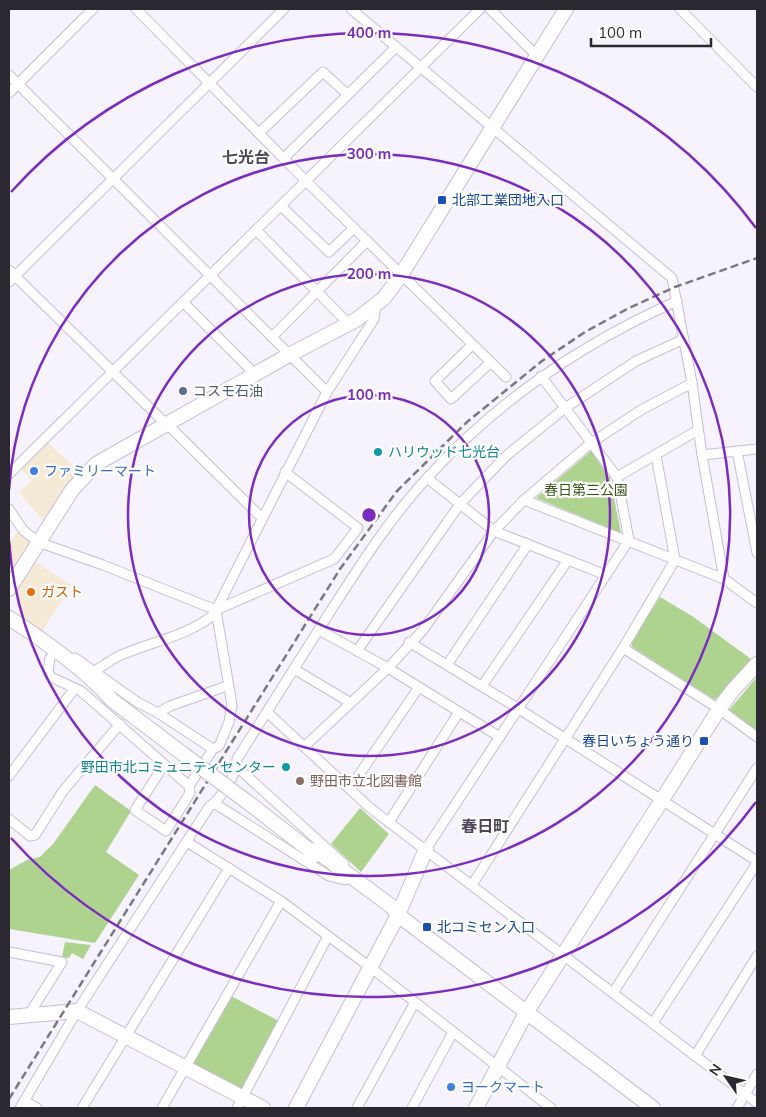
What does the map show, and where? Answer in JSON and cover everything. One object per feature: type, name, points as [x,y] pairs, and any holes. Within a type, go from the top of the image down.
[{"type":"street","points":[[9,93],[92,9]]},
{"type":"street","points":[[136,9],[306,181],[506,377]]},
{"type":"street","points":[[262,518],[11,276],[113,180],[284,9]]},
{"type":"street","points":[[351,9],[493,126],[672,278],[692,383],[702,455],[724,579]]},
{"type":"street","points":[[9,474],[420,66],[480,9]]},
{"type":"street","points":[[490,9],[537,56]]},
{"type":"street","points":[[9,589],[72,490],[87,472],[108,456],[354,321],[376,306],[401,275],[566,9]]},
{"type":"street","points":[[680,9],[757,87]]},
{"type":"street","points":[[284,158],[396,47]]},
{"type":"street","points":[[259,133],[323,72],[347,94]]},
{"type":"street","points":[[9,75],[327,392]]},
{"type":"street","points":[[281,206],[329,252],[354,228]]},
{"type":"street","points":[[256,230],[317,292],[354,321],[365,326],[366,331]]},
{"type":"street","points":[[272,337],[367,241]]},
{"type":"street","points":[[36,1108],[23,1105],[77,1011],[186,842],[237,767],[237,759],[371,548],[427,478],[482,423],[541,376],[609,333],[677,301]]},
{"type":"street","points":[[183,302],[255,374]]},
{"type":"street","points":[[164,765],[135,810],[166,831],[190,794],[189,786],[213,749],[219,746],[229,722],[232,705],[216,612],[327,392],[374,319],[376,306]]},
{"type":"street","points":[[357,651],[460,504],[506,456],[565,408],[636,361],[684,340]]},
{"type":"street","points":[[472,345],[435,381],[451,399],[490,363]]},
{"type":"street","points":[[296,1108],[398,916],[426,850],[629,540],[617,477],[541,376]]},
{"type":"street","points":[[304,747],[388,668],[409,642],[423,630],[494,531],[524,500],[590,443],[641,410],[692,383]]},
{"type":"street","points":[[617,477],[698,430]]},
{"type":"street","points":[[702,455],[757,449]]},
{"type":"street","points":[[737,451],[757,553]]},
{"type":"street","points":[[472,885],[623,648],[676,560],[656,455]]},
{"type":"street","points":[[95,671],[121,656],[202,625],[216,612],[334,559],[358,528],[285,472]]},
{"type":"street","points":[[427,478],[494,531],[606,575]]},
{"type":"street","points":[[524,500],[724,579],[757,603]]},
{"type":"street","points":[[9,510],[23,530],[38,542],[104,565],[216,612]]},
{"type":"street","points":[[447,665],[528,544]]},
{"type":"street","points":[[482,686],[568,560]]},
{"type":"street","points":[[9,618],[99,694],[112,700],[246,801],[308,849],[314,858],[347,878],[387,912],[398,916],[653,1108]]},
{"type":"street","points":[[9,624],[53,655],[78,659],[137,702],[158,713],[213,749]]},
{"type":"street","points":[[319,630],[388,668],[500,737]]},
{"type":"street","points":[[409,642],[519,708],[757,862],[653,1024]]},
{"type":"street","points":[[623,648],[719,709],[757,737]]},
{"type":"street","points":[[53,655],[48,672],[51,677],[75,688],[120,724],[189,786]]},
{"type":"street","points":[[476,1108],[526,1013],[719,709],[733,690],[757,664]]},
{"type":"street","points":[[294,669],[351,703]]},
{"type":"street","points":[[158,713],[170,706],[228,686]]},
{"type":"street","points":[[350,788],[419,687]]},
{"type":"street","points":[[9,776],[75,688]]},
{"type":"street","points":[[267,712],[369,807],[757,1103]]},
{"type":"street","points":[[389,822],[459,712]]},
{"type":"street","points":[[9,819],[30,836],[35,835],[63,791],[120,724]]},
{"type":"street","points":[[237,767],[345,864],[347,878]]},
{"type":"street","points":[[613,993],[757,768]]},
{"type":"street","points":[[214,803],[329,876],[347,878]]},
{"type":"street","points":[[186,842],[281,901],[498,1066],[545,1106]]},
{"type":"street","points":[[82,1108],[128,1036],[229,868]]},
{"type":"street","points":[[162,1108],[281,901]]},
{"type":"street","points":[[240,1103],[328,936]]},
{"type":"street","points":[[9,953],[62,962],[28,1016]]},
{"type":"street","points":[[694,1056],[757,956]]},
{"type":"street","points":[[357,1108],[415,1002]]},
{"type":"street","points":[[9,1017],[77,1011],[185,1067],[240,1103],[263,1108]]},
{"type":"street","points":[[412,1108],[453,1032]]},
{"type":"street","points":[[737,1108],[757,1074]]},
{"type":"shaded area","points":[[46,441],[79,471],[44,522],[19,492],[32,481],[20,468]]},
{"type":"shaded area","points":[[19,529],[29,540],[29,544],[9,577],[9,545]]},
{"type":"shaded area","points":[[34,561],[71,585],[41,633],[20,616],[14,592]]},
{"type":"green space","name":"春日第三公園","points":[[591,451],[610,478],[621,533],[536,498]]},
{"type":"green space","points":[[660,597],[692,616],[751,659],[715,700],[632,647],[631,642]]},
{"type":"green space","points":[[757,677],[757,731],[729,710]]},
{"type":"green space","points":[[95,785],[131,811],[106,852],[139,875],[95,943],[9,929],[9,870],[27,860],[40,857],[53,844]]},
{"type":"green space","points":[[360,808],[389,834],[361,872],[331,844]]},
{"type":"green space","points":[[65,942],[91,945],[83,959],[72,953],[69,958],[62,957]]},
{"type":"green space","points":[[231,996],[279,1021],[240,1093],[191,1065]]},
{"type":"railway","points":[[9,1099],[340,569],[397,491],[467,422],[542,361],[585,332],[629,308],[675,287],[757,258]]},
{"type":"place","name":"北部工業団地入口","points":[[442,200]]},
{"type":"place","name":"コスモ石油","points":[[183,391]]},
{"type":"place","name":"ハリウッド七光台","points":[[378,452]]},
{"type":"place","name":"ファミリーマート","points":[[34,471]]},
{"type":"place","name":"ガスト","points":[[31,592]]},
{"type":"place","name":"春日いちょう通り","points":[[704,741]]},
{"type":"place","name":"野田市北コミュニティセンター","points":[[286,767]]},
{"type":"place","name":"野田市立北図書館","points":[[300,781]]},
{"type":"place","name":"北コミセン入口","points":[[427,927]]},
{"type":"place","name":"ヨークマート","points":[[451,1087]]},
{"type":"district","name":"七光台","points":[[246,157]]},
{"type":"district","name":"春日町","points":[[485,826]]}]
